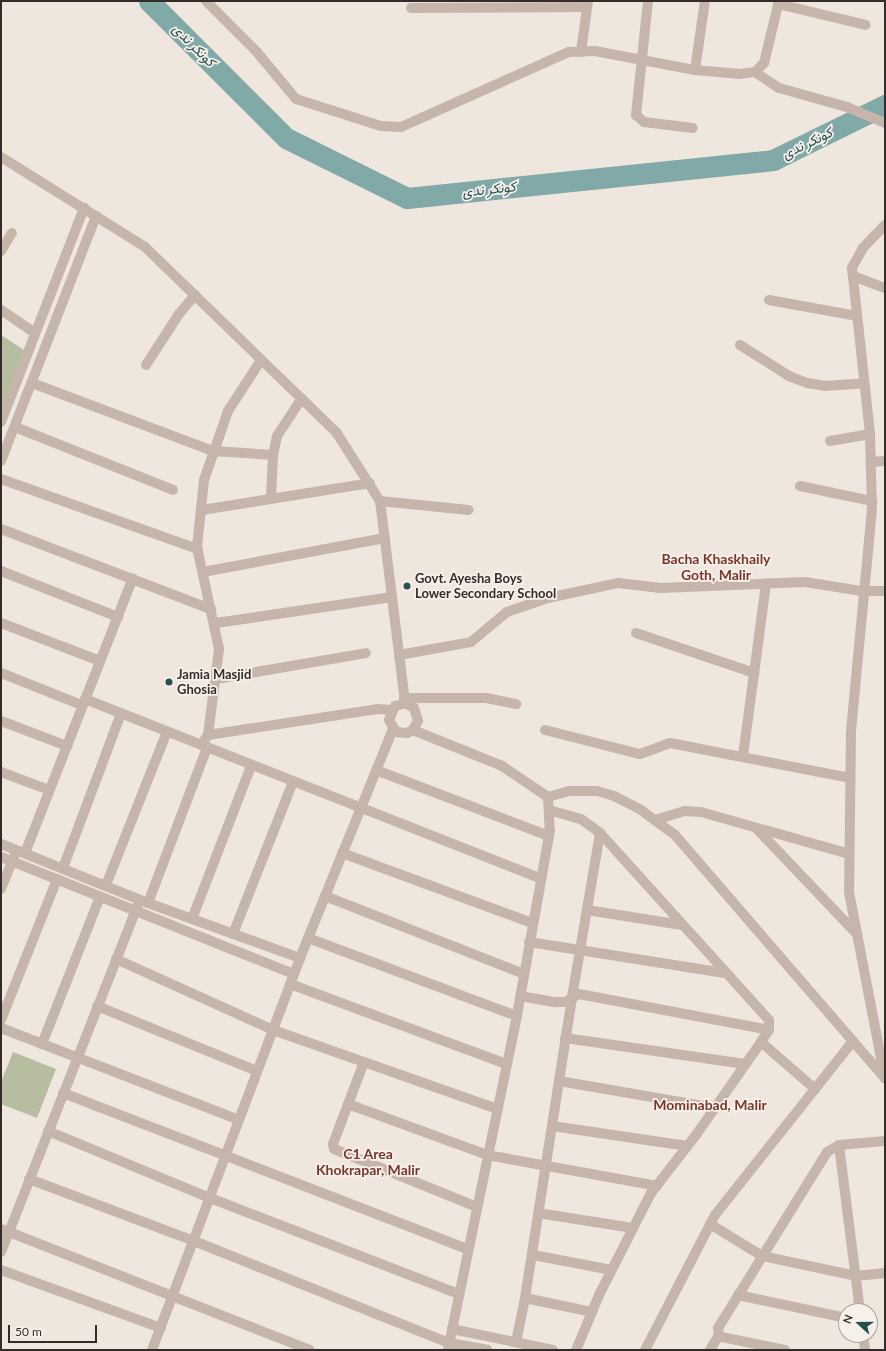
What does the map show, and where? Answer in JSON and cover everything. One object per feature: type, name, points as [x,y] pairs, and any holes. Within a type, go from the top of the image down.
[{"type":"street","points":[[206,1],[256,52],[296,100],[381,126],[401,127],[543,65],[556,57],[569,52],[595,51],[694,70],[740,74],[755,72],[764,63],[778,2],[866,25]]},
{"type":"street","points":[[648,1],[640,60],[636,115],[638,120],[693,128]]},
{"type":"street","points":[[694,70],[705,1]]},
{"type":"street","points":[[411,8],[588,4],[581,52]]},
{"type":"street","points":[[755,72],[779,88],[847,107],[885,123]]},
{"type":"street","points":[[1,157],[146,248],[336,432],[370,483],[380,501],[404,701],[414,708],[418,716],[413,730]]},
{"type":"street","points":[[1,422],[84,208]]},
{"type":"street","points":[[1,461],[96,216]]},
{"type":"street","points":[[885,225],[863,248],[852,268],[870,434],[872,501],[862,591],[850,733],[849,854],[849,892],[885,1079]]},
{"type":"street","points":[[1,251],[12,233]]},
{"type":"street","points":[[853,276],[885,288]]},
{"type":"street","points":[[146,365],[179,314],[195,295]]},
{"type":"street","points":[[769,300],[857,316]]},
{"type":"street","points":[[1,310],[35,333]]},
{"type":"street","points":[[740,345],[789,376],[807,383],[824,386],[864,383]]},
{"type":"street","points":[[1,1252],[5,1230],[29,1179],[135,911],[144,901],[208,735],[219,649],[216,623],[211,609],[198,549],[204,480],[228,410],[261,360]]},
{"type":"street","points":[[32,383],[213,451],[273,455]]},
{"type":"street","points":[[271,499],[273,455],[278,436],[302,398]]},
{"type":"street","points":[[14,427],[173,490]]},
{"type":"street","points":[[830,441],[870,434]]},
{"type":"street","points":[[871,462],[885,461]]},
{"type":"street","points":[[1,479],[198,549]]},
{"type":"street","points":[[202,510],[370,483]]},
{"type":"street","points":[[800,486],[872,501]]},
{"type":"street","points":[[380,501],[469,510]]},
{"type":"street","points":[[1,529],[133,578],[211,609]]},
{"type":"street","points":[[203,572],[385,538]]},
{"type":"street","points":[[1,571],[118,617]]},
{"type":"street","points":[[1,889],[12,862],[21,852],[50,790],[133,578]]},
{"type":"street","points":[[399,655],[471,642],[507,612],[548,598],[618,583],[661,588],[805,582],[862,591],[885,591]]},
{"type":"street","points":[[743,756],[766,584]]},
{"type":"street","points":[[216,623],[392,597]]},
{"type":"street","points":[[1,623],[100,661]]},
{"type":"street","points":[[636,633],[754,672]]},
{"type":"street","points":[[216,679],[366,653]]},
{"type":"street","points":[[1,673],[121,714],[360,809],[540,878]]},
{"type":"street","points":[[208,735],[376,709],[391,710],[404,701],[487,698],[516,704]]},
{"type":"street","points":[[391,710],[389,720],[392,728],[401,733],[413,730],[502,766],[548,796],[569,791],[597,791],[614,796],[655,820],[675,835],[885,1079]]},
{"type":"street","points":[[63,868],[121,714]]},
{"type":"street","points":[[1,721],[67,746]]},
{"type":"street","points":[[152,1350],[300,958],[392,728]]},
{"type":"street","points":[[545,730],[640,754],[670,743],[850,778]]},
{"type":"street","points":[[106,885],[167,732]]},
{"type":"street","points":[[192,919],[251,766]]},
{"type":"street","points":[[376,770],[549,836]]},
{"type":"street","points":[[1,772],[50,790]]},
{"type":"street","points":[[233,934],[293,782]]},
{"type":"street","points":[[449,1346],[487,1155],[517,1016],[540,878],[549,836],[548,796]]},
{"type":"street","points":[[549,810],[581,819],[600,832],[725,973],[761,1008],[769,1020],[768,1030],[761,1042],[688,1146],[656,1186],[612,1270],[576,1350]]},
{"type":"street","points":[[655,820],[690,810],[755,826],[849,854]]},
{"type":"street","points":[[755,826],[857,934]]},
{"type":"street","points":[[516,1342],[525,1298],[565,1038],[600,832]]},
{"type":"street","points":[[1,844],[144,901],[300,958]]},
{"type":"street","points":[[342,854],[532,923]]},
{"type":"street","points":[[1,858],[294,974]]},
{"type":"street","points":[[1,1020],[57,879]]},
{"type":"street","points":[[325,896],[524,974]]},
{"type":"street","points":[[42,1044],[100,897]]},
{"type":"street","points":[[587,910],[682,925]]},
{"type":"street","points":[[308,938],[517,1016]]},
{"type":"street","points":[[529,942],[725,973]]},
{"type":"street","points":[[116,959],[273,1030],[497,1109]]},
{"type":"street","points":[[290,984],[506,1064]]},
{"type":"street","points":[[520,996],[555,1002],[565,1002],[572,996],[580,994],[768,1030]]},
{"type":"street","points":[[98,1006],[257,1071]]},
{"type":"street","points":[[1,1028],[239,1120]]},
{"type":"street","points":[[565,1038],[745,1064]]},
{"type":"street","points":[[645,1350],[710,1224],[853,1041]]},
{"type":"street","points":[[761,1042],[815,1089]]},
{"type":"street","points":[[364,1062],[333,1144],[334,1148],[477,1207]]},
{"type":"street","points":[[559,1081],[715,1108]]},
{"type":"street","points":[[63,1094],[226,1155],[468,1249]]},
{"type":"street","points":[[348,1104],[487,1155],[656,1186]]},
{"type":"street","points":[[552,1126],[688,1146]]},
{"type":"street","points":[[48,1131],[210,1198],[460,1294]]},
{"type":"street","points":[[710,1350],[719,1335],[722,1321],[827,1152],[839,1145],[885,1141]]},
{"type":"street","points":[[839,1145],[859,1303]]},
{"type":"street","points":[[29,1179],[194,1241],[449,1346],[487,1350]]},
{"type":"street","points":[[538,1213],[634,1228]]},
{"type":"street","points":[[710,1224],[762,1256],[856,1276],[885,1273]]},
{"type":"street","points":[[5,1230],[172,1297],[310,1350]]},
{"type":"street","points":[[532,1255],[612,1270]]},
{"type":"street","points":[[1,1270],[161,1328]]},
{"type":"street","points":[[738,1295],[838,1316]]},
{"type":"street","points":[[525,1298],[592,1312]]},
{"type":"street","points":[[452,1329],[553,1350]]},
{"type":"street","points":[[719,1335],[785,1350]]},
{"type":"green space","points":[[1,335],[24,350],[1,410]]},
{"type":"green space","points":[[13,1052],[56,1069],[37,1118],[1,1104],[1,1082]]},
{"type":"waterway","name":"کونکر ندی","points":[[149,1],[286,138],[407,198],[773,160],[885,105]]},
{"type":"place","name":"Govt. Ayesha Boys Lower Secondary School","points":[[407,586]]},
{"type":"place","name":"Jamia Masjid Ghosia","points":[[169,682]]},
{"type":"district","name":"Bacha Khaskhaily Goth, Malir","points":[[716,568]]},
{"type":"district","name":"Mominabad, Malir","points":[[710,1105]]},
{"type":"district","name":"C1 Area Khokrapar, Malir","points":[[368,1162]]}]
